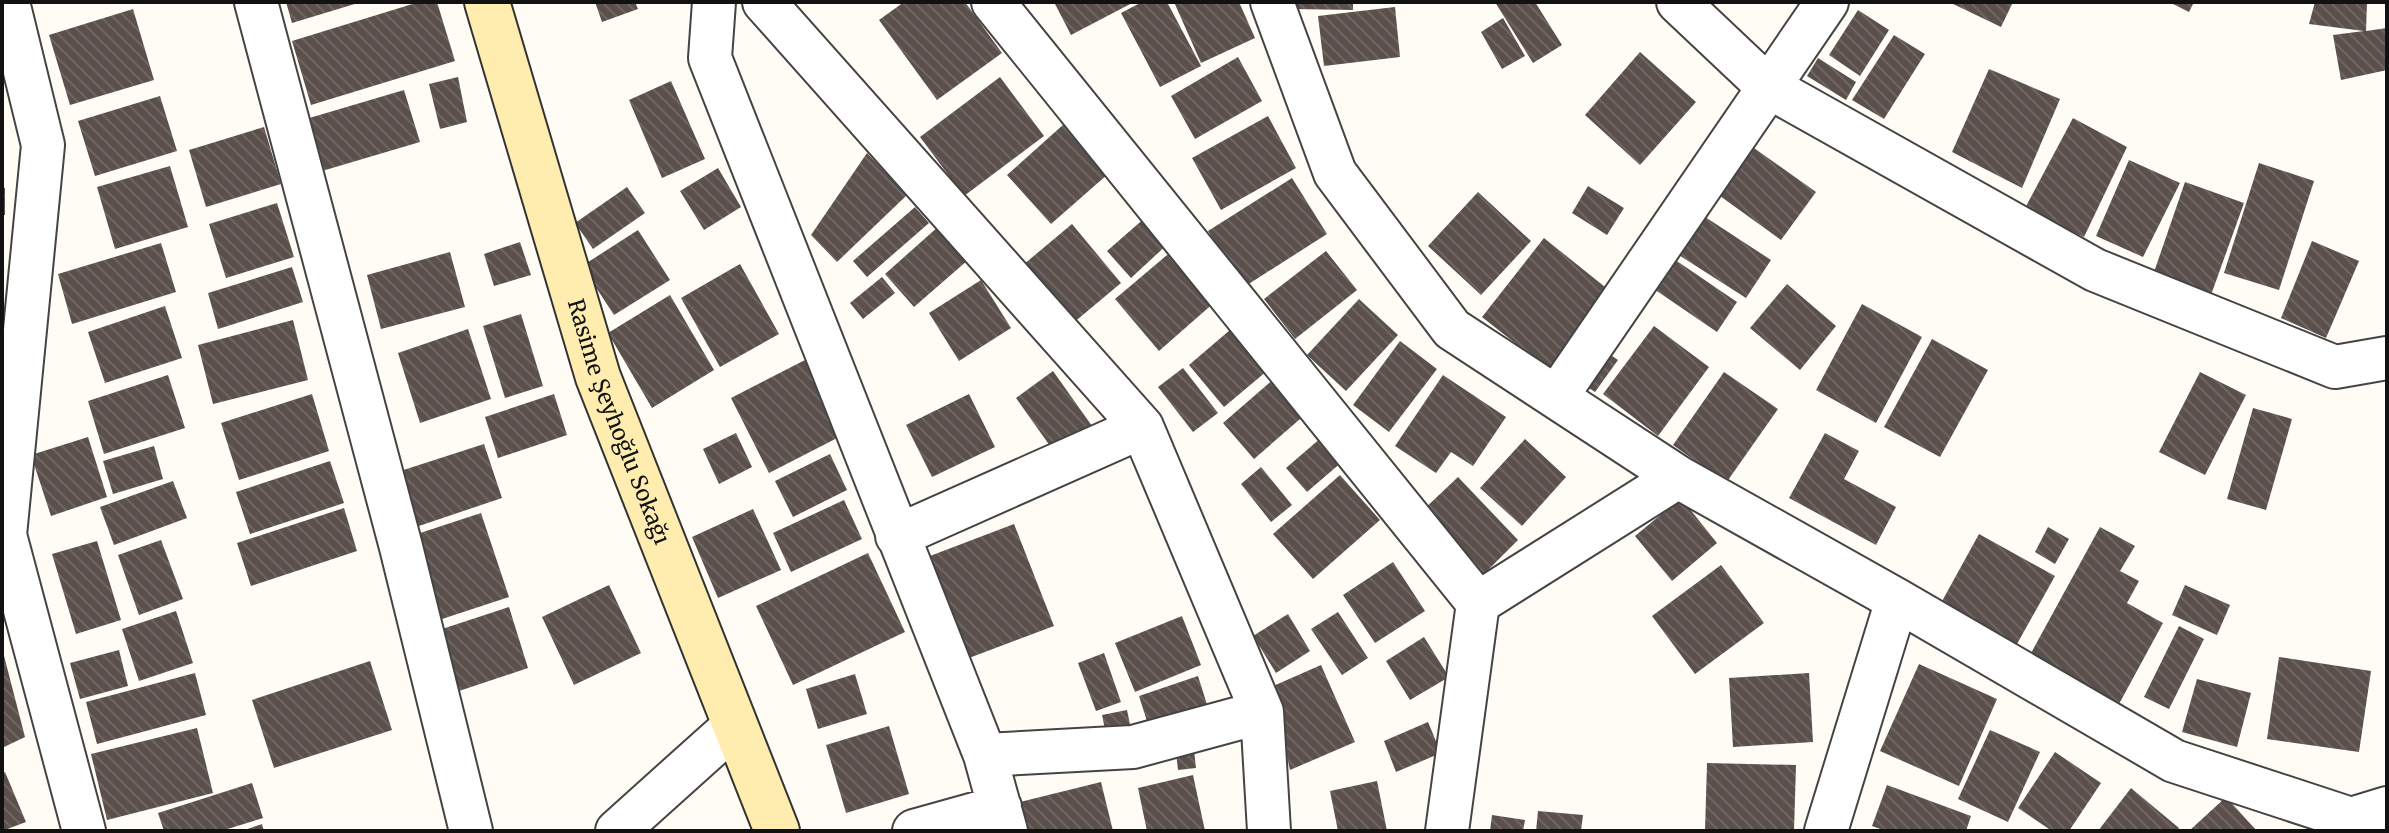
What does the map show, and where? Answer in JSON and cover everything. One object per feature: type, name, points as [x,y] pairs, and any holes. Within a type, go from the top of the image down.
[{"type":"main road","name":"Rasime Şeyhoğlu Sokağı","points":[[487,2],[598,377],[777,831]]},
{"type":"street","points":[[8,2],[43,145],[3,536],[84,831]]},
{"type":"street","points":[[256,2],[401,547],[471,831]]},
{"type":"street","points":[[714,2],[710,58],[985,755],[1003,819],[914,831]]},
{"type":"street","points":[[764,2],[1142,427],[1262,712],[1269,831]]},
{"type":"street","points":[[993,2],[1478,603],[1447,831]]},
{"type":"street","points":[[1272,2],[1335,173],[1452,329],[1678,477],[2174,761],[2351,819],[2387,808]]},
{"type":"street","points":[[1678,2],[1767,86],[2095,270],[2335,367],[2387,358]]},
{"type":"street","points":[[1557,396],[1827,2]]},
{"type":"street","points":[[897,536],[1142,427]]},
{"type":"street","points":[[1478,603],[1678,477]]},
{"type":"street","points":[[1826,831],[1897,600]]},
{"type":"street","points":[[985,755],[1133,747],[1262,712]]},
{"type":"street","points":[[617,831],[735,725]]},
{"type":"building","points":[[286,2],[358,2],[358,3],[292,23]]},
{"type":"building","points":[[419,2],[437,2],[455,61],[311,105],[292,41]]},
{"type":"building","points":[[595,2],[635,2],[638,9],[602,22]]},
{"type":"building","points":[[904,2],[965,2],[1002,53],[937,100],[879,20]]},
{"type":"building","points":[[1054,2],[1134,2],[1071,35]]},
{"type":"building","points":[[1142,2],[1167,2],[1201,66],[1160,87],[1121,13]]},
{"type":"building","points":[[1174,2],[1239,2],[1255,38],[1201,63]]},
{"type":"building","points":[[1294,2],[1353,2],[1353,10],[1294,9]]},
{"type":"building","points":[[1495,2],[1535,2],[1562,45],[1533,63]]},
{"type":"building","points":[[1949,2],[2013,2],[2001,27]]},
{"type":"building","points":[[2169,2],[2194,2],[2189,12]]},
{"type":"building","points":[[2315,2],[2367,2],[2366,31],[2387,28],[2387,70],[2341,80],[2333,35],[2364,31],[2309,24]]},
{"type":"building","points":[[1395,7],[1400,57],[1324,66],[1318,16]]},
{"type":"building","points":[[133,9],[154,80],[70,105],[49,35]]},
{"type":"building","points":[[1858,10],[1889,30],[1860,76],[1829,55]]},
{"type":"building","points":[[1503,18],[1525,56],[1502,69],[1481,32]]},
{"type":"building","points":[[1894,35],[1925,54],[1884,119],[1852,100]]},
{"type":"building","points":[[1640,52],[1696,102],[1640,165],[1585,115]]},
{"type":"building","points":[[1238,57],[1262,101],[1195,139],[1171,96]]},
{"type":"building","points":[[1818,58],[1856,82],[1846,100],[1807,76]]},
{"type":"building","points":[[1989,69],[2060,99],[2022,188],[1952,152]]},
{"type":"building","points":[[458,77],[467,122],[440,129],[429,84]]},
{"type":"building","points":[[1000,77],[1044,136],[964,196],[920,137]]},
{"type":"building","points":[[671,81],[705,159],[662,178],[629,100]]},
{"type":"building","points":[[404,90],[420,142],[322,171],[306,119]]},
{"type":"building","points":[[160,96],[177,151],[95,176],[78,121]]},
{"type":"building","points":[[1268,116],[1296,168],[1221,210],[1192,158]]},
{"type":"building","points":[[2073,118],[2127,147],[2084,237],[2024,210]]},
{"type":"building","points":[[1064,124],[1108,174],[1051,224],[1007,175]]},
{"type":"building","points":[[264,127],[281,184],[206,207],[189,150]]},
{"type":"building","points":[[1754,148],[1816,192],[1781,240],[1720,196]]},
{"type":"building","points":[[867,153],[907,195],[837,262],[811,235]]},
{"type":"building","points":[[2129,160],[2180,183],[2143,257],[2096,236]]},
{"type":"building","points":[[2259,163],[2314,181],[2279,290],[2224,273]]},
{"type":"building","points":[[170,166],[188,227],[115,249],[97,187]]},
{"type":"building","points":[[718,168],[741,207],[704,230],[680,191]]},
{"type":"building","points":[[1292,178],[1327,234],[1244,287],[1208,231]]},
{"type":"building","points":[[2185,182],[2244,203],[2211,295],[2153,275]]},
{"type":"building","points":[[1588,186],[1624,208],[1607,235],[1572,213]]},
{"type":"building","points":[[627,187],[645,213],[593,249],[575,223]]},
{"type":"building","points":[[2,188],[5,188],[5,215],[2,215]]},
{"type":"building","points":[[1478,192],[1531,241],[1481,295],[1428,246]]},
{"type":"building","points":[[277,203],[294,257],[226,278],[209,224]]},
{"type":"building","points":[[915,207],[929,223],[867,277],[853,261]]},
{"type":"building","points":[[1696,211],[1771,260],[1746,298],[1671,250]]},
{"type":"building","points":[[1147,216],[1171,241],[1131,278],[1107,251]]},
{"type":"building","points":[[1072,224],[1121,283],[1066,329],[1017,270]]},
{"type":"building","points":[[939,226],[968,260],[914,307],[885,274]]},
{"type":"building","points":[[638,230],[670,280],[614,315],[582,266]]},
{"type":"building","points":[[1544,238],[1610,291],[1548,369],[1482,317]]},
{"type":"building","points":[[2312,241],[2359,261],[2326,338],[2281,318]]},
{"type":"building","points":[[520,242],[531,275],[494,286],[484,254]]},
{"type":"building","points":[[161,243],[176,292],[72,324],[58,274]]},
{"type":"building","points":[[1173,250],[1216,301],[1159,351],[1115,299]]},
{"type":"building","points":[[1326,251],[1357,290],[1295,339],[1264,299]]},
{"type":"building","points":[[450,252],[465,307],[381,329],[367,275]]},
{"type":"building","points":[[1668,255],[1737,302],[1717,332],[1648,285]]},
{"type":"building","points":[[740,264],[779,334],[720,367],[681,298]]},
{"type":"building","points":[[292,267],[303,302],[218,329],[208,293]]},
{"type":"building","points":[[882,277],[895,293],[863,319],[850,303]]},
{"type":"building","points":[[981,280],[1011,328],[959,361],[929,313]]},
{"type":"building","points":[[1787,284],[1836,326],[1800,370],[1750,328]]},
{"type":"building","points":[[670,295],[714,370],[652,408],[608,333]]},
{"type":"building","points":[[1359,299],[1398,335],[1346,391],[1307,355]]},
{"type":"building","points":[[1862,304],[1922,337],[1876,423],[1816,390]]},
{"type":"building","points":[[165,306],[182,358],[105,383],[88,332]]},
{"type":"building","points":[[521,314],[543,386],[505,398],[483,326]]},
{"type":"building","points":[[293,320],[308,380],[213,404],[198,345]]},
{"type":"building","points":[[1237,324],[1273,366],[1224,407],[1189,365]]},
{"type":"building","points":[[1654,326],[1709,367],[1658,436],[1603,394]]},
{"type":"building","points":[[468,329],[491,399],[420,423],[398,353]]},
{"type":"building","points":[[1932,339],[1988,370],[1940,457],[1884,427]]},
{"type":"building","points":[[1400,341],[1437,369],[1389,432],[1353,405]]},
{"type":"building","points":[[1596,345],[1618,360],[1595,392],[1574,378]]},
{"type":"building","points":[[805,360],[843,435],[769,473],[731,398]]},
{"type":"building","points":[[1183,368],[1218,413],[1193,432],[1158,387]]},
{"type":"building","points":[[1053,371],[1092,426],[1055,453],[1016,398]]},
{"type":"building","points":[[1724,372],[1778,409],[1726,483],[1673,445]]},
{"type":"building","points":[[2200,372],[2246,395],[2205,475],[2159,452]]},
{"type":"building","points":[[168,375],[185,428],[104,454],[88,401]]},
{"type":"building","points":[[1443,375],[1506,417],[1473,466],[1451,452],[1436,473],[1395,446]]},
{"type":"building","points":[[1276,377],[1307,413],[1254,459],[1223,423]]},
{"type":"building","points":[[312,394],[329,451],[239,480],[221,423]]},
{"type":"building","points":[[554,394],[567,435],[498,458],[485,417]]},
{"type":"building","points":[[969,394],[995,447],[932,477],[906,425]]},
{"type":"building","points":[[2253,408],[2292,419],[2266,510],[2227,499]]},
{"type":"building","points":[[736,433],[752,467],[719,484],[703,449]]},
{"type":"building","points":[[1825,433],[1859,451],[1844,479],[1896,507],[1876,545],[1789,498]]},
{"type":"building","points":[[88,437],[107,497],[51,516],[31,455]]},
{"type":"building","points":[[1322,437],[1343,461],[1307,492],[1286,468]]},
{"type":"building","points":[[1525,439],[1566,477],[1522,526],[1480,488]]},
{"type":"building","points":[[484,444],[502,498],[407,530],[388,475]]},
{"type":"building","points":[[154,446],[163,479],[113,494],[103,461]]},
{"type":"building","points":[[830,454],[847,490],[793,517],[775,481]]},
{"type":"building","points":[[330,461],[344,503],[250,534],[236,492]]},
{"type":"building","points":[[1261,467],[1292,505],[1271,522],[1241,484]]},
{"type":"building","points":[[1340,475],[1380,520],[1313,579],[1273,534]]},
{"type":"building","points":[[1458,477],[1518,540],[1481,577],[1420,513]]},
{"type":"building","points":[[173,481],[187,518],[114,545],[100,507]]},
{"type":"building","points":[[1681,498],[1717,543],[1672,581],[1635,536]]},
{"type":"building","points":[[844,500],[862,539],[791,572],[773,533]]},
{"type":"building","points":[[344,508],[357,551],[251,586],[237,543]]},
{"type":"building","points":[[753,509],[781,570],[718,598],[692,537]]},
{"type":"building","points":[[481,513],[509,597],[439,620],[411,536]]},
{"type":"building","points":[[1014,524],[1054,626],[969,658],[930,556]]},
{"type":"building","points":[[2048,527],[2069,539],[2055,564],[2035,552]]},
{"type":"building","points":[[2100,527],[2135,546],[2120,571],[2139,581],[2127,603],[2163,623],[2119,704],[2030,655]]},
{"type":"building","points":[[1979,534],[2055,576],[2017,644],[1941,603]]},
{"type":"building","points":[[161,540],[183,599],[139,615],[118,555]]},
{"type":"building","points":[[97,541],[121,620],[76,634],[52,554]]},
{"type":"building","points":[[868,553],[905,632],[793,685],[756,606]]},
{"type":"building","points":[[1393,562],[1425,611],[1375,643],[1343,595]]},
{"type":"building","points":[[1721,565],[1764,623],[1695,674],[1652,616]]},
{"type":"building","points":[[609,585],[641,653],[574,685],[542,617]]},
{"type":"building","points":[[2185,585],[2230,605],[2217,635],[2172,615]]},
{"type":"building","points":[[509,607],[528,668],[456,692],[436,631]]},
{"type":"building","points":[[176,611],[193,663],[139,681],[122,629]]},
{"type":"building","points":[[1338,612],[1368,658],[1342,675],[1311,629]]},
{"type":"building","points":[[1288,614],[1310,651],[1276,673],[1253,636]]},
{"type":"building","points":[[1182,616],[1201,665],[1135,692],[1115,643]]},
{"type":"building","points":[[2179,626],[2204,639],[2169,709],[2144,697]]},
{"type":"building","points":[[1424,637],[1449,677],[1410,700],[1386,661]]},
{"type":"building","points":[[2,648],[25,737],[2,748]]},
{"type":"building","points":[[119,650],[128,686],[80,699],[70,663]]},
{"type":"building","points":[[1104,653],[1121,702],[1096,711],[1078,663]]},
{"type":"building","points":[[2279,657],[2371,671],[2359,752],[2267,739]]},
{"type":"building","points":[[370,661],[392,730],[274,768],[252,700]]},
{"type":"building","points":[[1919,664],[1997,699],[1959,786],[1880,751]]},
{"type":"building","points":[[1321,665],[1355,742],[1290,770],[1271,687]]},
{"type":"building","points":[[195,673],[206,715],[97,744],[86,702]]},
{"type":"building","points":[[1809,673],[1813,742],[1733,747],[1729,678]]},
{"type":"building","points":[[855,674],[867,714],[818,729],[806,689]]},
{"type":"building","points":[[1198,676],[1211,717],[1152,737],[1139,696]]},
{"type":"building","points":[[2197,679],[2251,693],[2237,747],[2182,732]]},
{"type":"building","points":[[1127,710],[1132,734],[1107,739],[1102,715]]},
{"type":"building","points":[[1428,722],[1441,753],[1396,772],[1384,741]]},
{"type":"building","points":[[889,726],[909,794],[846,813],[826,745]]},
{"type":"building","points":[[197,728],[213,793],[107,820],[91,754]]},
{"type":"building","points":[[1990,730],[2040,752],[2008,822],[1958,799]]},
{"type":"building","points":[[1193,741],[1196,768],[1178,770],[1175,743]]},
{"type":"building","points":[[2055,752],[2101,783],[2069,831],[2052,831],[2018,808]]},
{"type":"building","points":[[1707,763],[1796,765],[1794,831],[1705,831]]},
{"type":"building","points":[[5,772],[26,822],[2,831],[2,773]]},
{"type":"building","points":[[1193,775],[1205,831],[1147,831],[1138,788]]},
{"type":"building","points":[[1377,781],[1387,831],[1338,831],[1330,791]]},
{"type":"building","points":[[1101,782],[1113,831],[1018,831],[1012,804]]},
{"type":"building","points":[[252,783],[263,818],[221,831],[164,831],[158,813]]},
{"type":"building","points":[[1887,785],[1971,816],[1966,831],[1886,831],[1872,826]]},
{"type":"building","points":[[2131,788],[2179,828],[2177,831],[2098,831]]},
{"type":"building","points":[[2226,797],[2257,831],[2189,831]]},
{"type":"building","points":[[1538,811],[1583,815],[1581,831],[1536,831]]},
{"type":"building","points":[[1492,815],[1525,820],[1523,831],[1490,831]]},
{"type":"building","points":[[262,824],[264,831],[242,831]]}]
